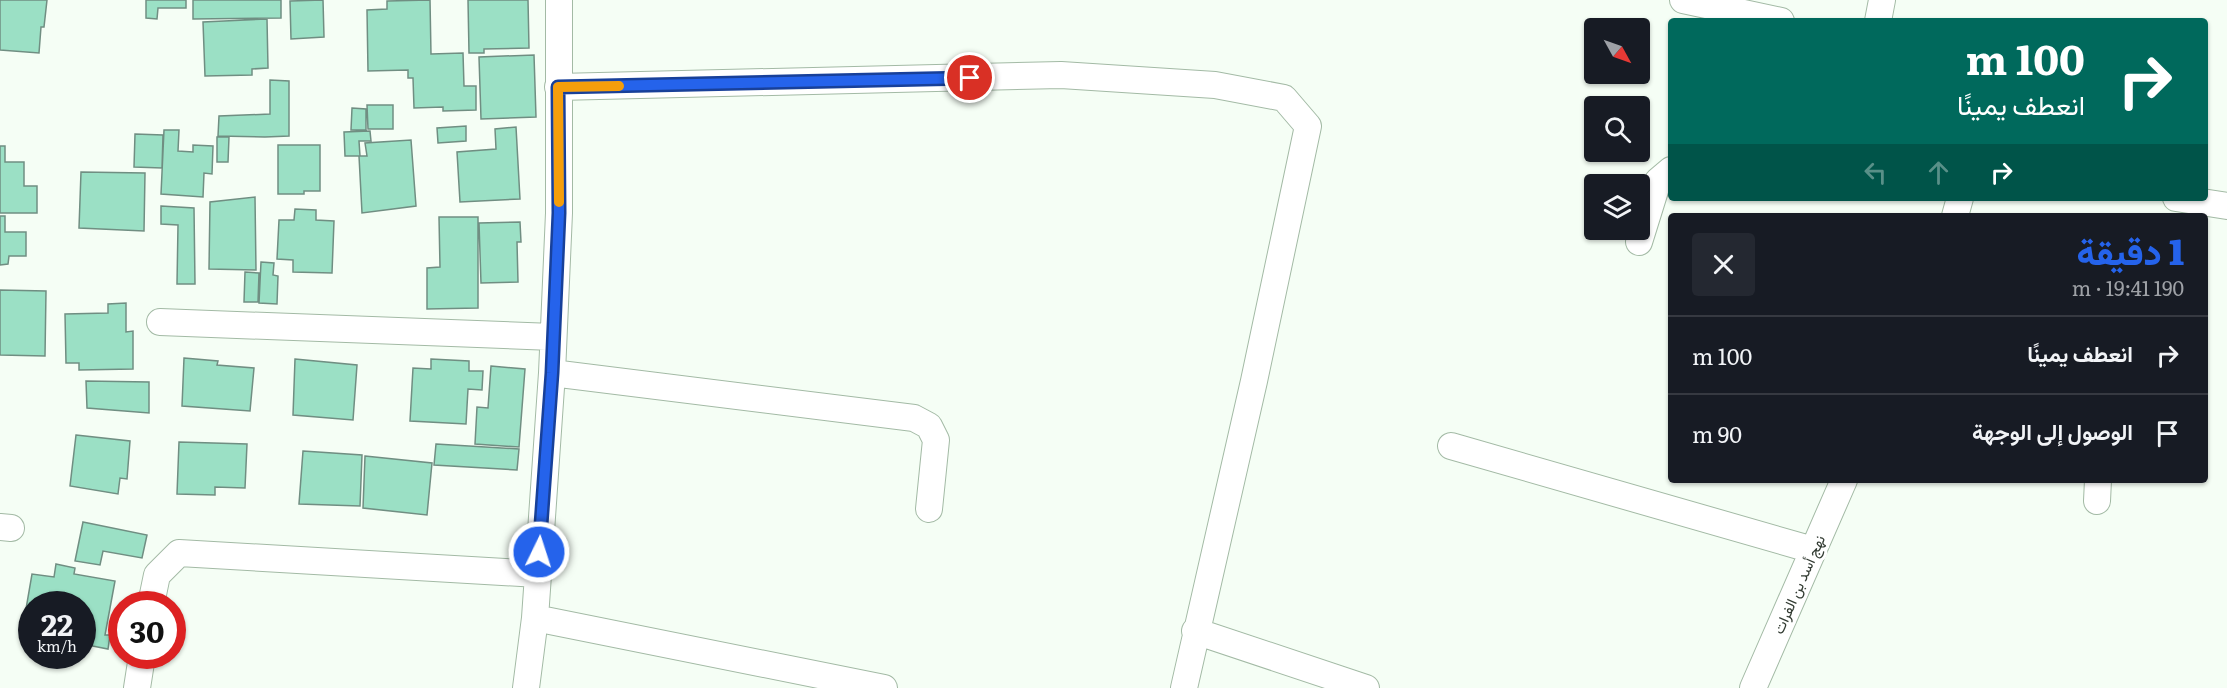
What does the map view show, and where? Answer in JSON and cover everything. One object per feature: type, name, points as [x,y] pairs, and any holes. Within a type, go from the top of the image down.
[{"type":"street","points":[[526,688],[535,618],[554,337],[559,213],[559,0]]},
{"type":"street","points":[[1683,0],[1767,18]]},
{"type":"street","points":[[1879,18],[1882,0]]},
{"type":"street","points":[[558,87],[1061,75],[1215,85],[1284,98],[1308,126],[1254,381],[1195,631],[1184,688]]},
{"type":"street","points":[[1640,242],[1658,181],[1668,173]]},
{"type":"street","points":[[2195,201],[2227,206]]},
{"type":"street","points":[[160,322],[554,337]]},
{"type":"street","points":[[552,373],[914,418],[929,426],[936,440],[929,510]]},
{"type":"street","points":[[1451,446],[1813,550]]},
{"type":"street","name":"نهج أسد بن الفرات","points":[[1753,688],[1843,483]]},
{"type":"street","points":[[154,591],[157,575],[179,553],[538,574]]},
{"type":"street","points":[[535,618],[885,688]]},
{"type":"street","points":[[1195,631],[1366,688]]},
{"type":"street","points":[[137,688],[140,669]]},
{"type":"building","points":[[0,0],[47,0],[44,27],[41,27],[39,53],[0,50]]},
{"type":"building","points":[[146,0],[186,0],[186,8],[158,8],[157,19],[146,18]]},
{"type":"building","points":[[193,0],[281,0],[281,18],[193,19]]},
{"type":"building","points":[[323,0],[324,37],[291,39],[290,1]]},
{"type":"building","points":[[430,0],[431,54],[463,53],[464,86],[476,86],[476,110],[443,111],[443,107],[414,108],[413,78],[408,78],[408,70],[368,71],[367,10],[387,9],[387,1]]},
{"type":"building","points":[[468,0],[528,0],[529,48],[484,49],[484,53],[469,53]]},
{"type":"building","points":[[267,19],[268,68],[252,69],[252,75],[205,76],[203,22]]},
{"type":"building","points":[[534,55],[536,117],[481,119],[479,57]]},
{"type":"building","points":[[270,80],[289,81],[289,136],[218,136],[219,116],[270,114]]},
{"type":"building","points":[[367,105],[393,105],[393,129],[368,129]]},
{"type":"building","points":[[352,108],[366,109],[366,130],[351,130]]},
{"type":"building","points":[[466,126],[466,141],[438,143],[437,128]]},
{"type":"building","points":[[516,127],[520,199],[460,202],[457,152],[496,149],[495,129]]},
{"type":"building","points":[[164,130],[179,130],[178,151],[193,152],[193,145],[213,146],[212,174],[204,173],[203,197],[161,194]]},
{"type":"building","points":[[370,131],[371,141],[359,141],[360,156],[345,156],[344,132]]},
{"type":"building","points":[[135,134],[163,135],[162,168],[134,167]]},
{"type":"building","points":[[217,137],[229,137],[228,162],[217,162]]},
{"type":"building","points":[[411,140],[416,206],[362,213],[359,156],[367,156],[365,143]]},
{"type":"building","points":[[278,145],[320,145],[320,191],[304,191],[304,194],[278,194]]},
{"type":"building","points":[[0,146],[5,146],[5,162],[24,162],[24,186],[37,186],[37,213],[0,213]]},
{"type":"building","points":[[81,172],[145,173],[144,231],[79,228]]},
{"type":"building","points":[[255,197],[256,270],[209,269],[210,202]]},
{"type":"building","points":[[161,206],[194,208],[195,284],[177,284],[178,225],[161,224]]},
{"type":"building","points":[[295,209],[316,210],[316,220],[334,221],[332,273],[293,272],[293,260],[277,259],[279,220],[294,220]]},
{"type":"building","points":[[0,216],[5,216],[5,232],[26,232],[26,256],[9,256],[8,264],[0,265]]},
{"type":"building","points":[[439,217],[478,217],[478,308],[427,309],[427,268],[440,267]]},
{"type":"building","points":[[520,222],[521,242],[517,242],[518,282],[481,283],[479,223]]},
{"type":"building","points":[[261,262],[274,263],[273,275],[278,276],[277,304],[259,303]]},
{"type":"building","points":[[245,272],[259,273],[258,302],[244,302]]},
{"type":"building","points":[[0,290],[46,291],[45,356],[0,355]]},
{"type":"building","points":[[126,303],[126,332],[133,331],[133,369],[79,370],[79,363],[66,363],[65,314],[108,313],[108,304]]},
{"type":"building","points":[[184,358],[218,361],[217,365],[254,368],[250,411],[182,406]]},
{"type":"building","points":[[295,359],[357,365],[353,420],[293,415]]},
{"type":"building","points":[[431,359],[469,361],[469,371],[483,371],[482,390],[468,389],[466,424],[410,421],[413,368],[431,369]]},
{"type":"building","points":[[491,366],[525,369],[519,447],[475,444],[477,407],[488,408]]},
{"type":"building","points":[[86,381],[149,382],[149,413],[87,408]]},
{"type":"building","points":[[76,435],[130,441],[127,479],[120,478],[118,494],[70,486]]},
{"type":"building","points":[[179,442],[247,444],[245,488],[215,487],[215,495],[177,494]]},
{"type":"building","points":[[436,444],[519,449],[517,470],[434,465]]},
{"type":"building","points":[[303,451],[362,455],[360,506],[299,504]]},
{"type":"building","points":[[365,456],[432,463],[427,515],[363,508]]},
{"type":"building","points":[[83,522],[147,535],[142,558],[103,551],[100,565],[75,561]]},
{"type":"building","points":[[56,564],[75,568],[74,574],[115,581],[113,591],[108,591],[108,619],[105,635],[108,635],[108,649],[96,647],[96,591],[29,591],[32,574],[54,577]]},
{"type":"slow traffic","points":[[559,202],[558,87],[619,86]]},
{"type":"route","points":[[539,552],[552,373],[559,213],[558,87],[970,78]]}]
